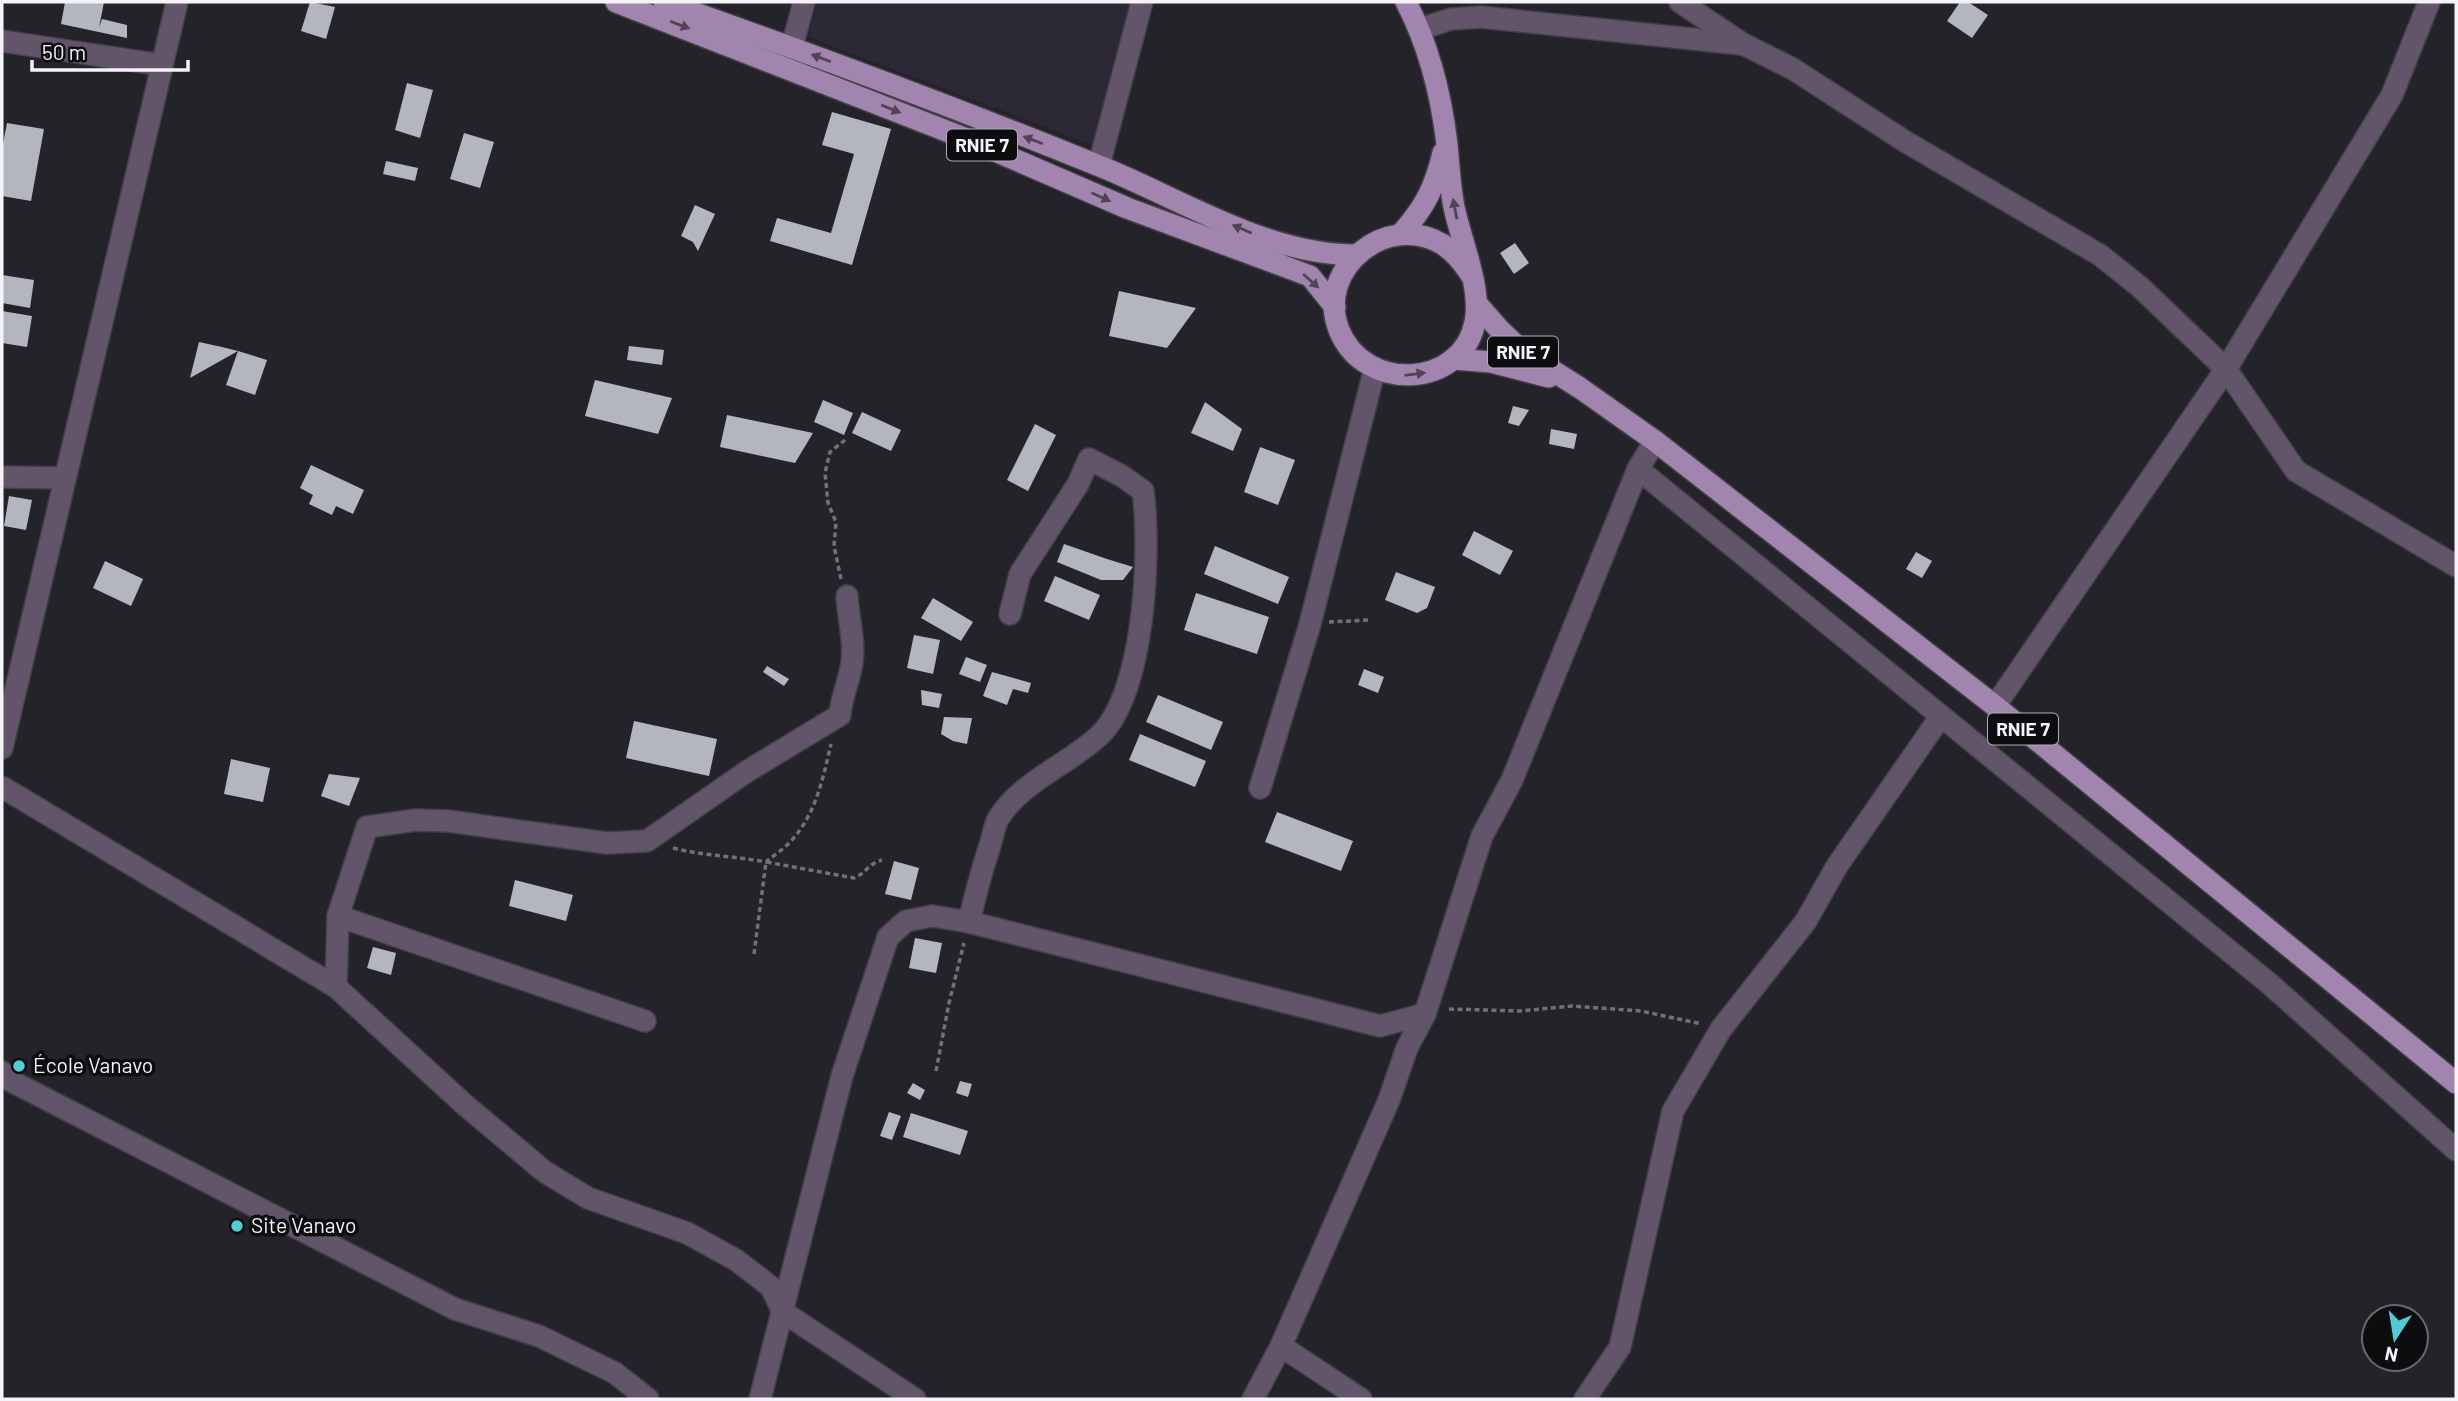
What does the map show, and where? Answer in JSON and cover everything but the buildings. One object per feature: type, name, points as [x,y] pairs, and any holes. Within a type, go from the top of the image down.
[{"type":"main road","name":"RNIE 7","points":[[616,2],[972,141],[1127,208],[1310,276],[1335,307]]},
{"type":"main road","name":"RNIE 7","points":[[664,2],[792,47],[1099,165],[1285,245],[1325,255],[1355,255]]},
{"type":"main road","points":[[1406,2],[1420,29],[1431,60],[1446,141],[1453,203],[1471,275]]},
{"type":"main road","points":[[1401,234],[1421,212],[1432,192],[1446,141]]},
{"type":"main road","name":"RNIE 7","points":[[1401,234],[1423,236],[1442,244],[1459,257],[1471,275],[1478,303],[1475,324],[1467,343],[1453,359],[1434,371],[1411,376],[1389,374],[1368,365],[1350,350],[1339,330],[1335,307],[1336,288],[1355,255],[1376,240],[1401,234]]},
{"type":"main road","name":"RNIE 7","points":[[1478,303],[1499,329],[1523,352],[1655,441],[1995,706],[2456,1083]]},
{"type":"main road","name":"RNIE 7","points":[[1453,359],[1491,362],[1526,369],[1580,388]]},
{"type":"street","points":[[3,733],[177,2]]},
{"type":"street","points":[[792,47],[804,2]]},
{"type":"street","points":[[1099,165],[1142,2]]},
{"type":"street","points":[[1679,2],[1743,44],[1793,69],[1906,142],[2100,255],[2140,287],[2226,369],[2295,471],[2456,566]]},
{"type":"street","points":[[1995,706],[2226,369],[2392,94],[2429,2]]},
{"type":"street","points":[[1420,29],[1451,19],[1481,17],[1743,44]]},
{"type":"street","points":[[2,41],[162,65]]},
{"type":"street","points":[[1260,788],[1310,624],[1375,368]]},
{"type":"street","points":[[1253,1399],[1281,1346],[1389,1100],[1407,1048],[1425,1014],[1482,836],[1512,780],[1638,469],[1655,441]]},
{"type":"street","points":[[969,922],[998,820],[1015,799],[1101,733],[1117,712],[1128,684],[1145,600],[1146,516],[1143,491],[1122,476],[1089,459],[1078,484],[1024,566],[1010,614]]},
{"type":"street","points":[[1638,469],[2271,985],[2456,1150]]},
{"type":"street","points":[[2,477],[65,478]]},
{"type":"street","points":[[336,987],[338,916],[367,827],[416,820],[448,821],[607,843],[647,841],[746,772],[840,715],[852,664],[853,638],[847,596]]},
{"type":"street","points":[[1585,1399],[1620,1347],[1673,1111],[1721,1029],[1806,921],[1837,866],[1941,716]]},
{"type":"street","points":[[2,787],[336,987],[465,1105],[545,1172],[588,1198],[687,1233],[736,1259],[771,1287],[783,1312],[915,1399]]},
{"type":"street","points":[[338,916],[645,1021]]},
{"type":"street","points":[[760,1399],[842,1076],[888,937],[906,921],[932,916],[969,922],[1381,1026],[1425,1014]]},
{"type":"street","points":[[2,1072],[11,1081],[92,1125],[456,1309],[539,1336],[615,1373],[648,1399]]},
{"type":"street","points":[[1281,1346],[1361,1399]]},
{"type":"path","points":[[845,440],[830,452],[825,473],[828,503],[835,522],[834,546],[847,596]]},
{"type":"path","points":[[1310,624],[1370,620]]},
{"type":"path","points":[[754,954],[766,863],[791,840],[808,817],[818,796],[840,715]]},
{"type":"path","points":[[647,841],[702,856],[740,857],[854,878],[871,863],[882,860]]},
{"type":"path","points":[[936,1071],[948,1003],[969,922]]},
{"type":"path","points":[[1425,1014],[1445,1009],[1520,1011],[1572,1006],[1641,1011],[1721,1029]]},
{"type":"shaded area","points":[[818,2],[1131,2],[1093,145],[808,37]]},
{"type":"place","name":"École Vanavo","points":[[19,1066]]},
{"type":"place","name":"Site Vanavo","points":[[237,1226]]}]
